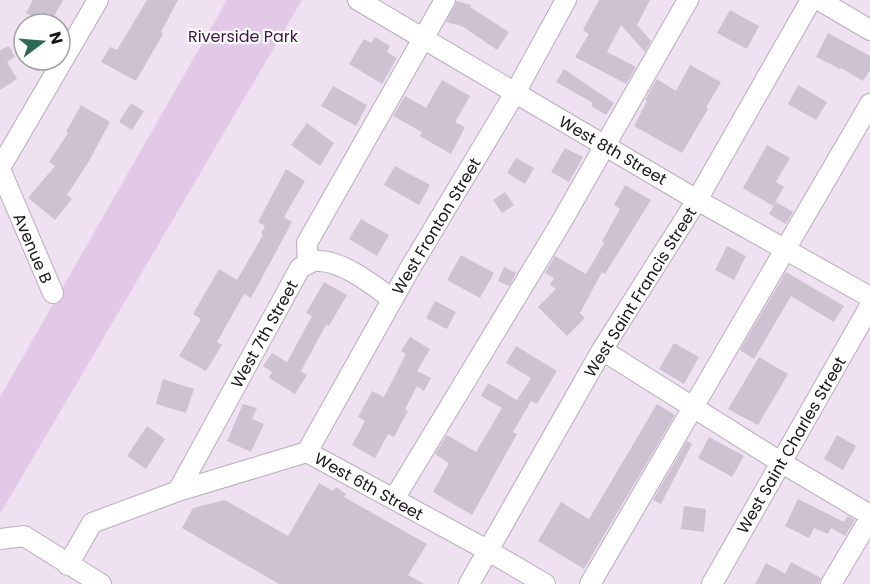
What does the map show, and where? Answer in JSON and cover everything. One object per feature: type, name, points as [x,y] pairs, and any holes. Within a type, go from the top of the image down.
[{"type":"street","points":[[0,169],[98,0]]},
{"type":"street","name":"West 8th Street","points":[[358,0],[697,200],[870,297]]},
{"type":"street","points":[[308,264],[307,243],[445,0]]},
{"type":"street","name":"West Fronton Street","points":[[307,452],[392,299],[515,93],[566,0]]},
{"type":"street","points":[[394,499],[559,226],[688,0]]},
{"type":"street","name":"West Saint Francis Street","points":[[468,584],[603,350],[697,200],[811,0]]},
{"type":"street","points":[[819,0],[870,30]]},
{"type":"street","points":[[590,584],[870,104]]},
{"type":"street","name":"Avenue B","points":[[0,169],[53,293]]},
{"type":"street","name":"West 7th Street","points":[[178,491],[300,268],[315,260],[333,263],[362,278],[392,299]]},
{"type":"street","name":"West Saint Charles Street","points":[[712,584],[870,306]]},
{"type":"street","points":[[603,350],[870,517],[831,584]]},
{"type":"street","name":"West 6th Street","points":[[68,565],[92,523],[178,491],[307,452],[545,584]]},
{"type":"street","points":[[0,539],[24,536],[101,584]]},
{"type":"green space","name":"Riverside Park","points":[[227,0],[302,0],[0,514],[0,397]]},
{"type":"building","points":[[33,0],[63,0],[56,12],[27,12]]},
{"type":"building","points":[[147,0],[178,0],[161,32],[163,34],[136,81],[101,62],[110,47],[117,50]]},
{"type":"building","points":[[599,0],[650,0],[637,25],[651,41],[645,52],[621,25],[607,52],[636,67],[626,84],[575,57],[589,34],[583,30]]},
{"type":"building","points":[[457,1],[471,5],[470,7],[509,32],[497,50],[462,26],[446,22]]},
{"type":"building","points":[[730,10],[759,26],[747,49],[717,33]]},
{"type":"building","points":[[828,33],[870,56],[870,70],[863,81],[816,57]]},
{"type":"building","points":[[375,37],[390,46],[387,52],[397,58],[382,84],[349,64],[364,39],[371,43]]},
{"type":"building","points":[[9,46],[12,59],[7,62],[17,79],[0,90],[0,50]]},
{"type":"building","points":[[690,65],[721,82],[682,153],[634,126],[657,79],[676,91]]},
{"type":"building","points":[[564,69],[614,103],[606,115],[591,106],[593,103],[556,82]]},
{"type":"building","points":[[442,80],[470,96],[455,122],[465,127],[451,154],[420,136],[422,132],[393,116],[405,96],[426,108]]},
{"type":"building","points":[[798,85],[827,102],[816,120],[788,104]]},
{"type":"building","points":[[333,86],[367,105],[356,126],[321,106]]},
{"type":"building","points":[[131,103],[144,111],[132,130],[119,122]]},
{"type":"building","points":[[81,105],[110,122],[67,195],[72,199],[55,220],[28,198],[55,166],[49,162],[68,133],[66,132]]},
{"type":"building","points":[[307,123],[334,143],[320,166],[291,145]]},
{"type":"building","points":[[767,145],[790,158],[776,182],[784,187],[773,206],[743,188]]},
{"type":"building","points":[[565,148],[583,157],[569,182],[551,172]]},
{"type":"building","points":[[516,158],[534,168],[525,184],[507,173]]},
{"type":"building","points":[[395,166],[430,185],[419,205],[384,185]]},
{"type":"building","points":[[286,169],[305,181],[284,217],[292,222],[251,298],[244,294],[217,342],[222,345],[206,371],[179,356],[201,319],[193,314],[219,269],[237,280],[263,235],[261,234],[265,226],[258,222]]},
{"type":"building","points":[[625,185],[651,200],[605,274],[602,272],[580,313],[585,318],[567,336],[538,307],[556,289],[550,285],[554,278],[545,273],[555,256],[586,274],[620,209],[614,205]]},
{"type":"building","points":[[505,192],[514,205],[502,213],[493,200]]},
{"type":"building","points":[[776,202],[793,212],[786,224],[769,214]]},
{"type":"building","points":[[361,219],[389,235],[377,256],[349,239]]},
{"type":"building","points":[[727,246],[746,256],[734,280],[715,270]]},
{"type":"building","points":[[461,255],[494,273],[480,298],[447,280]]},
{"type":"building","points":[[504,267],[516,273],[509,286],[498,281]]},
{"type":"building","points":[[786,272],[844,306],[834,322],[791,296],[754,359],[740,350]]},
{"type":"building","points":[[324,282],[347,295],[329,326],[326,325],[301,371],[307,375],[295,394],[269,378],[272,372],[263,366],[272,353],[287,362],[312,316],[306,313]]},
{"type":"building","points":[[435,301],[456,312],[447,329],[426,318]]},
{"type":"building","points":[[410,337],[430,349],[417,371],[431,378],[424,391],[417,386],[405,409],[408,411],[394,437],[388,434],[375,458],[352,445],[365,421],[358,417],[372,391],[384,397],[406,354],[401,351]]},
{"type":"building","points":[[674,343],[699,357],[684,384],[659,369]]},
{"type":"building","points":[[516,346],[557,371],[537,404],[531,401],[513,432],[517,434],[472,515],[433,492],[449,463],[435,454],[447,435],[476,452],[502,408],[481,396],[488,383],[517,400],[531,378],[506,363]]},
{"type":"building","points":[[759,357],[788,374],[758,425],[728,409]]},
{"type":"building","points":[[163,379],[194,389],[186,413],[156,404]]},
{"type":"building","points":[[243,404],[257,408],[252,419],[264,424],[251,452],[227,441]]},
{"type":"building","points":[[657,404],[675,415],[584,569],[538,541],[561,502],[589,519]]},
{"type":"building","points":[[147,426],[165,439],[146,469],[127,456]]},
{"type":"building","points":[[837,435],[856,446],[843,470],[824,459]]},
{"type":"building","points":[[709,437],[744,456],[732,477],[698,458]]},
{"type":"building","points":[[687,441],[692,444],[661,504],[653,500]]},
{"type":"building","points":[[319,483],[333,491],[336,487],[346,494],[344,497],[427,544],[408,575],[424,584],[279,584],[182,528],[193,508],[225,500],[288,536]]},
{"type":"building","points":[[798,499],[844,522],[848,516],[855,520],[845,536],[831,528],[828,534],[814,528],[809,538],[785,526]]},
{"type":"building","points":[[684,506],[706,509],[704,532],[681,529]]},
{"type":"building","points":[[791,562],[821,578],[819,584],[804,584],[785,574]]},
{"type":"building","points":[[766,563],[804,584],[755,584]]}]
